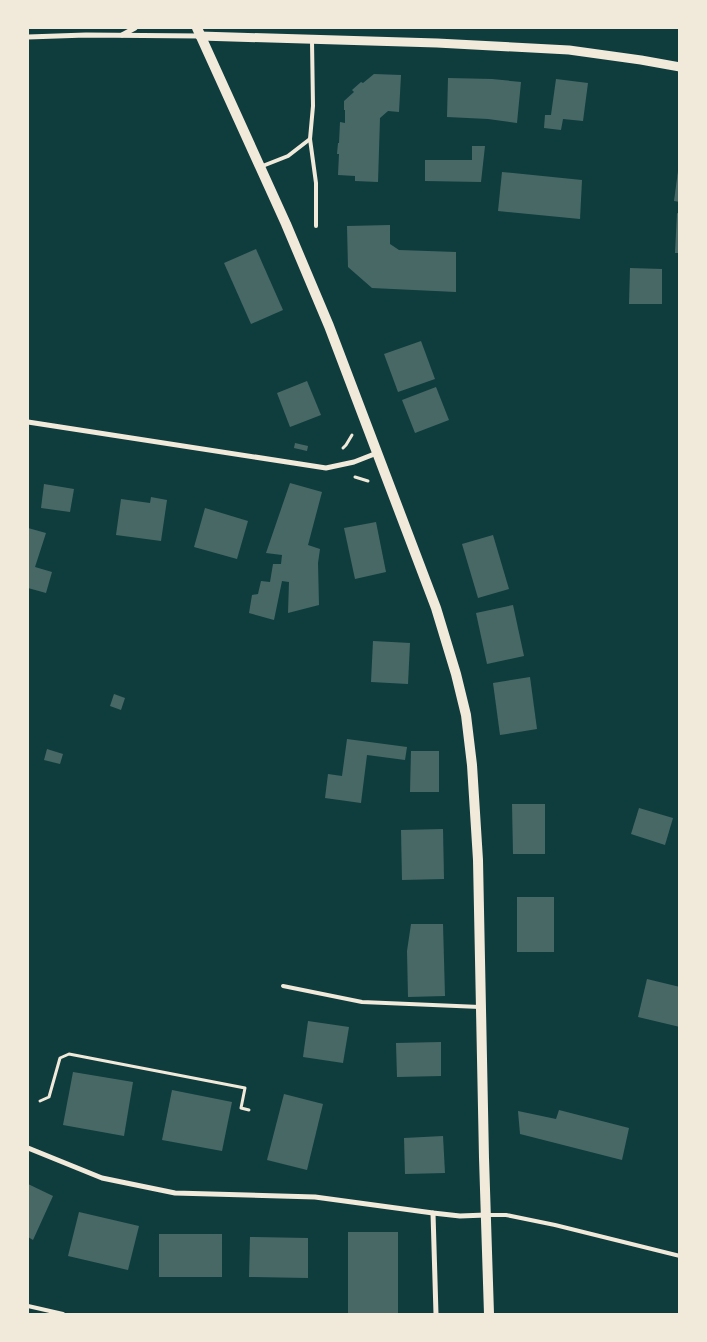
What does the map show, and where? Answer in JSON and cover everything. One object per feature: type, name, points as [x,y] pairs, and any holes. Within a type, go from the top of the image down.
[{"type":"main road","points":[[198,32],[286,224],[329,326],[436,608],[466,715],[472,765],[478,860],[489,1314]]},
{"type":"street","points":[[121,35],[135,28]]},
{"type":"street","points":[[28,37],[198,32],[569,50],[680,67]]},
{"type":"street","points":[[28,422],[326,468],[354,462],[377,453]]},
{"type":"street","points":[[28,1148],[102,1178],[175,1193],[315,1197],[433,1214],[486,1215]]},
{"type":"street","points":[[433,1214],[436,1314]]},
{"type":"lane","points":[[312,38],[313,106],[310,139],[316,183],[316,226]]},
{"type":"lane","points":[[260,167],[288,156],[310,139]]},
{"type":"lane","points":[[283,986],[362,1002],[482,1007]]},
{"type":"lane","points":[[486,1215],[506,1216],[555,1225],[680,1256]]},
{"type":"lane","points":[[28,1306],[62,1314]]},
{"type":"path","points":[[40,1101],[49,1097],[60,1058],[69,1054],[245,1088],[241,1108],[249,1110]]},
{"type":"building","points":[[374,74],[401,75],[399,112],[388,111],[380,118],[378,182],[355,181],[355,176],[338,175],[339,154],[337,154],[340,122],[345,123],[344,101],[354,92],[352,90]]},
{"type":"building","points":[[448,78],[521,82],[517,123],[488,119],[447,117]]},
{"type":"building","points":[[556,79],[588,83],[583,121],[563,119],[561,130],[544,128],[545,115],[551,115]]},
{"type":"building","points":[[472,146],[485,146],[481,182],[425,181],[425,160],[472,160]]},
{"type":"building","points":[[678,171],[680,171],[680,202],[674,201]]},
{"type":"building","points":[[502,172],[582,180],[580,219],[498,211]]},
{"type":"building","points":[[677,213],[680,214],[680,253],[675,253]]},
{"type":"building","points":[[390,225],[390,244],[399,250],[456,252],[456,292],[372,288],[348,267],[347,226]]},
{"type":"building","points":[[256,249],[283,310],[251,324],[224,263]]},
{"type":"building","points":[[630,268],[662,269],[662,304],[629,304]]},
{"type":"building","points":[[421,341],[435,379],[398,392],[384,354]]},
{"type":"building","points":[[307,381],[321,415],[290,427],[277,393]]},
{"type":"building","points":[[436,387],[449,420],[415,433],[402,400]]},
{"type":"building","points":[[295,443],[308,446],[307,451],[294,448]]},
{"type":"building","points":[[290,483],[322,492],[308,545],[320,549],[318,563],[319,605],[288,613],[289,582],[282,581],[274,620],[249,613],[252,595],[258,594],[261,581],[270,582],[273,564],[281,564],[282,555],[266,553]]},
{"type":"building","points":[[44,484],[74,489],[70,512],[41,508]]},
{"type":"building","points":[[151,497],[167,500],[161,541],[116,535],[121,499],[150,503]]},
{"type":"building","points":[[205,508],[248,521],[237,559],[194,547]]},
{"type":"building","points":[[376,522],[386,572],[355,579],[344,528]]},
{"type":"building","points":[[28,528],[46,533],[35,567],[52,572],[46,593],[28,588]]},
{"type":"building","points":[[493,535],[509,589],[478,598],[462,544]]},
{"type":"building","points":[[513,605],[524,656],[487,664],[476,613]]},
{"type":"building","points":[[373,641],[410,643],[408,684],[371,682]]},
{"type":"building","points":[[530,677],[537,729],[500,735],[493,683]]},
{"type":"building","points":[[114,694],[125,698],[121,710],[110,706]]},
{"type":"building","points":[[347,739],[407,747],[405,760],[367,755],[361,803],[325,798],[328,774],[342,776]]},
{"type":"building","points":[[47,749],[63,754],[60,764],[44,760]]},
{"type":"building","points":[[411,751],[439,751],[439,792],[410,792]]},
{"type":"building","points":[[512,804],[545,804],[545,854],[513,854]]},
{"type":"building","points":[[639,808],[673,818],[665,845],[631,834]]},
{"type":"building","points":[[443,829],[444,879],[402,880],[401,830]]},
{"type":"building","points":[[517,897],[554,897],[554,952],[517,952]]},
{"type":"building","points":[[411,924],[443,924],[445,996],[408,997],[407,951]]},
{"type":"building","points":[[647,979],[680,987],[680,1027],[638,1017]]},
{"type":"building","points":[[308,1021],[349,1027],[343,1063],[303,1057]]},
{"type":"building","points":[[441,1042],[441,1076],[397,1077],[396,1043]]},
{"type":"building","points":[[73,1072],[133,1082],[124,1136],[63,1125]]},
{"type":"building","points":[[172,1090],[232,1102],[222,1151],[162,1140]]},
{"type":"building","points":[[284,1094],[323,1104],[307,1170],[267,1160]]},
{"type":"building","points":[[559,1110],[629,1128],[622,1160],[520,1134],[518,1111],[556,1119]]},
{"type":"building","points":[[443,1136],[445,1173],[405,1174],[404,1138]]},
{"type":"building","points":[[28,1184],[53,1196],[33,1240],[28,1237]]},
{"type":"building","points":[[79,1212],[139,1226],[128,1270],[68,1256]]},
{"type":"building","points":[[348,1232],[398,1232],[398,1314],[348,1314]]},
{"type":"building","points":[[159,1234],[222,1234],[222,1277],[159,1277]]},
{"type":"building","points":[[250,1237],[308,1238],[308,1278],[249,1277]]}]
